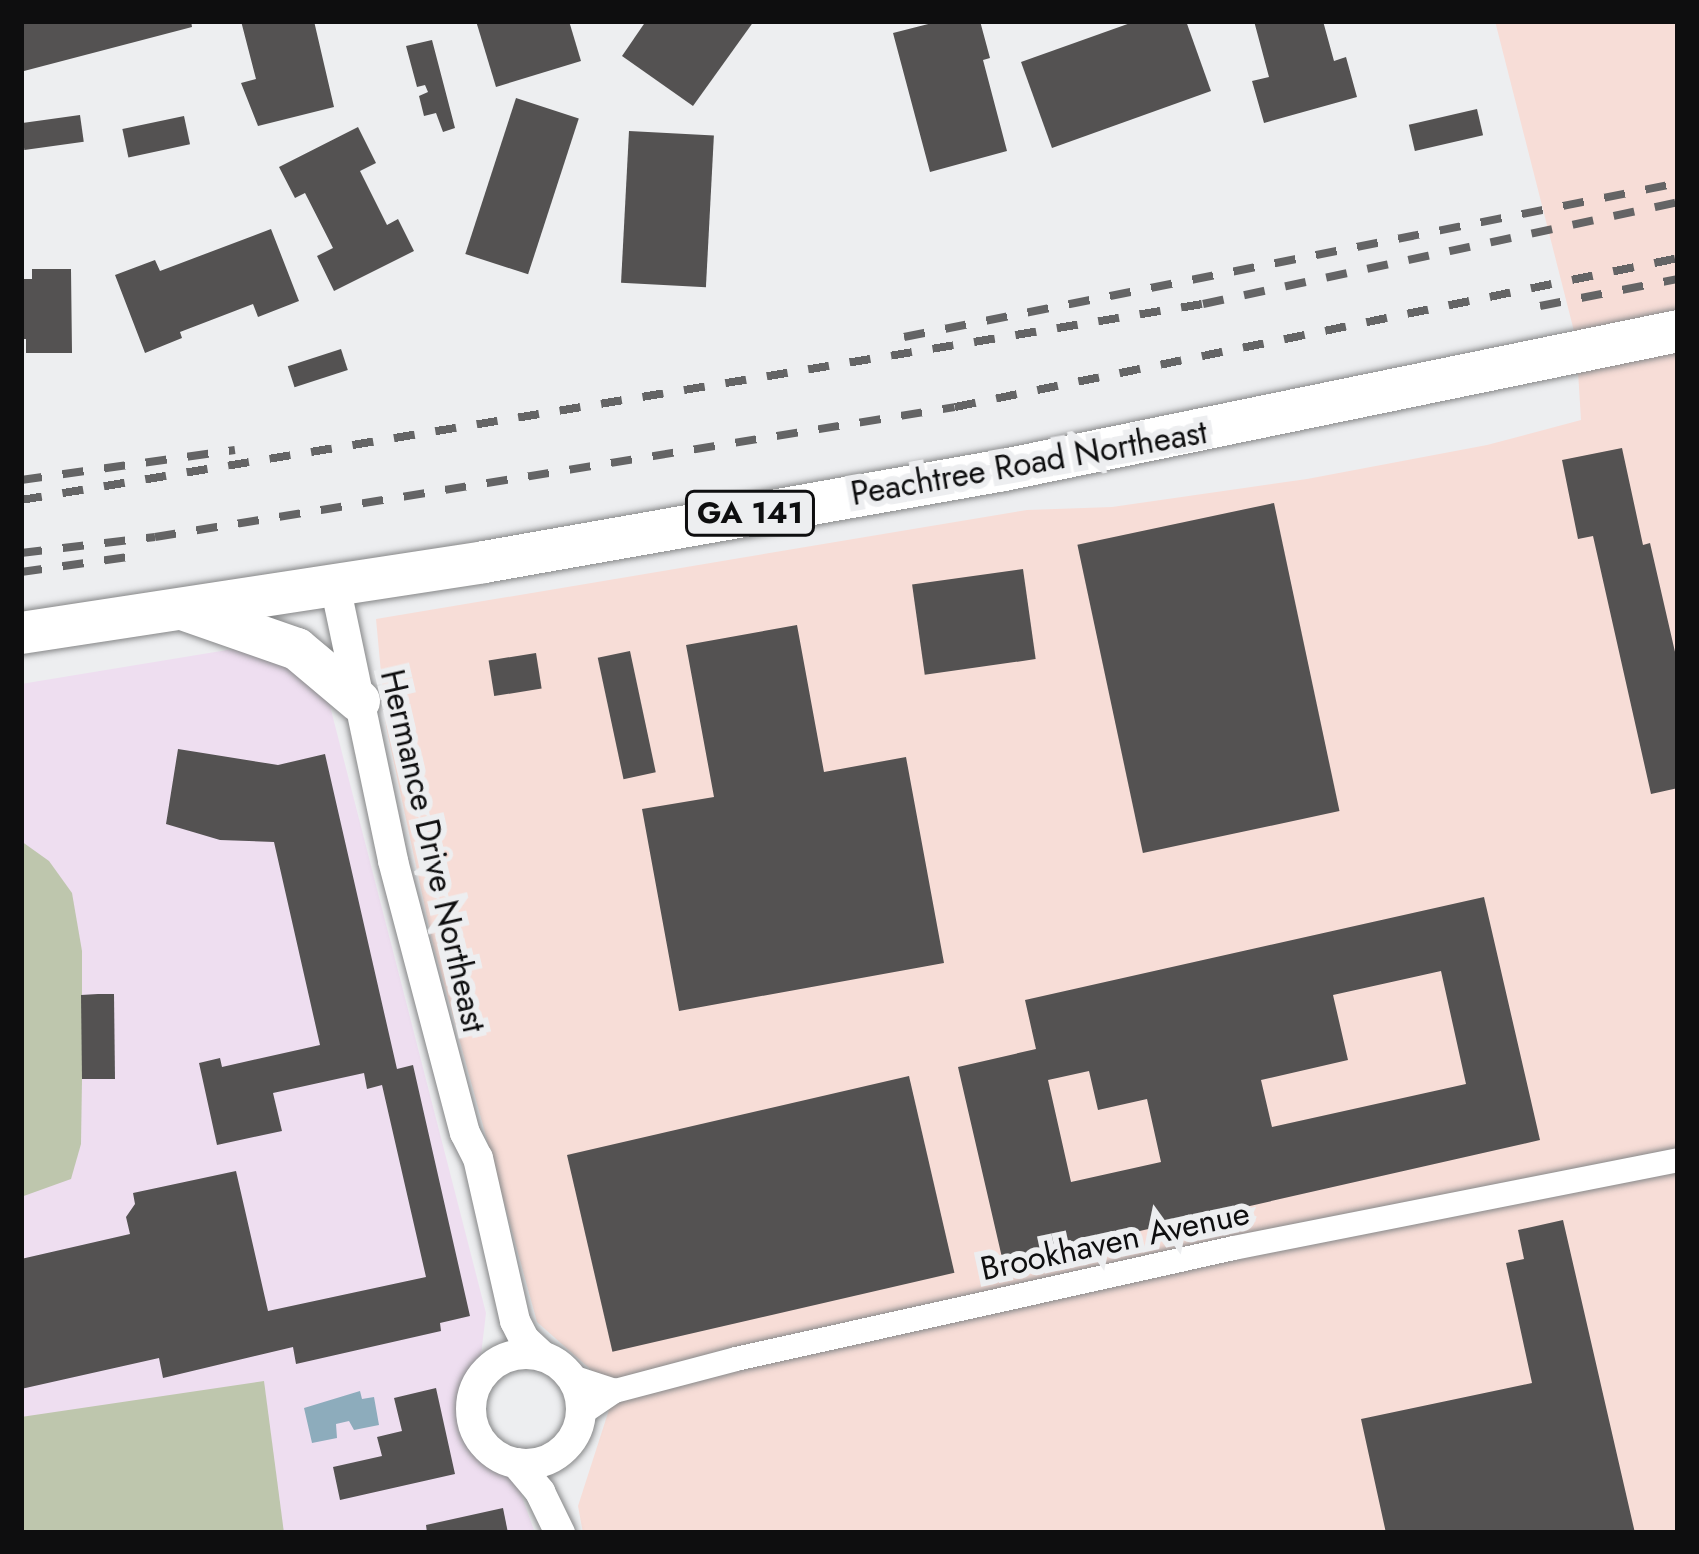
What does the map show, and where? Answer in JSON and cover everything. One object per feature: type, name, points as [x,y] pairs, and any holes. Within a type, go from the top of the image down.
[{"type":"highway","name":"Peachtree Road Northeast","points":[[21,633],[335,585],[1179,437],[1678,331]]},
{"type":"highway","points":[[181,608],[298,649],[359,701]]},
{"type":"street","name":"Hermance Drive Northeast","points":[[335,585],[393,861],[465,1133],[478,1158],[515,1321],[542,1355],[572,1377]]},
{"type":"street","name":"Hermance Drive Northeast","points":[[465,1133],[463,1160],[497,1324],[491,1366],[472,1396],[476,1431],[485,1445],[516,1463],[555,1521]]},
{"type":"street","name":"Brookhaven Avenue","points":[[581,1413],[616,1391],[736,1359],[1168,1262],[1678,1160]]},
{"type":"street","points":[[491,1366],[523,1353],[542,1355]]},
{"type":"street","points":[[572,1377],[616,1391]]},
{"type":"street","points":[[572,1377],[581,1413]]},
{"type":"street","name":"Hermance Drive Northeast","points":[[555,1521],[555,1456],[577,1431],[581,1413]]},
{"type":"street","points":[[516,1463],[555,1456]]},
{"type":"shaded area","points":[[1495,21],[1678,21],[1678,1533],[583,1533],[578,1506],[615,1391],[537,1322],[432,940],[386,726],[376,619],[1027,510],[1112,507],[1307,479],[1487,445],[1581,420],[1576,339]]},
{"type":"shaded area","points":[[312,636],[486,1313],[481,1355],[463,1392],[465,1430],[478,1450],[517,1483],[535,1533],[21,1533],[21,684]]},
{"type":"green space","points":[[21,841],[49,861],[72,893],[82,951],[82,1079],[81,1144],[71,1179],[21,1197]]},
{"type":"green space","points":[[264,1381],[284,1533],[21,1533],[21,1417]]},
{"type":"water","points":[[360,1391],[362,1399],[374,1397],[379,1425],[354,1430],[349,1421],[336,1424],[337,1438],[312,1443],[304,1408]]},
{"type":"building","points":[[21,21],[191,21],[192,27],[24,71]]},
{"type":"building","points":[[241,21],[314,21],[334,107],[258,126],[241,83],[256,79]]},
{"type":"building","points":[[476,21],[569,21],[581,61],[496,87]]},
{"type":"building","points":[[646,21],[754,21],[693,106],[622,56]]},
{"type":"building","points":[[940,21],[980,21],[990,58],[983,60],[1007,151],[930,172],[893,33]]},
{"type":"building","points":[[1136,21],[1186,21],[1211,91],[1052,148],[1021,62]]},
{"type":"building","points":[[1254,21],[1323,21],[1334,61],[1346,57],[1357,97],[1264,123],[1252,81],[1269,77]]},
{"type":"building","points":[[432,40],[455,128],[443,132],[436,113],[424,116],[419,96],[428,92],[425,85],[417,87],[406,46]]},
{"type":"building","points":[[516,98],[579,118],[528,274],[465,254]]},
{"type":"building","points":[[1477,109],[1483,135],[1415,151],[1409,125]]},
{"type":"building","points":[[80,115],[84,142],[24,150],[21,123]]},
{"type":"building","points":[[184,116],[190,144],[128,157],[122,129]]},
{"type":"building","points":[[358,127],[376,163],[360,171],[387,225],[398,219],[414,251],[334,291],[317,256],[333,248],[305,193],[295,198],[279,167]]},
{"type":"building","points":[[629,131],[714,135],[706,287],[621,283]]},
{"type":"building","points":[[271,229],[299,301],[258,317],[253,304],[180,332],[182,338],[145,353],[115,275],[155,260],[160,271]]},
{"type":"building","points":[[32,269],[71,269],[72,353],[26,353],[26,339],[21,339],[21,279],[32,279]]},
{"type":"building","points":[[341,349],[348,370],[295,387],[288,366]]},
{"type":"building","points":[[1622,448],[1643,545],[1650,543],[1678,665],[1678,788],[1651,794],[1593,536],[1578,539],[1562,460]]},
{"type":"building","points":[[1274,503],[1339,811],[1143,853],[1077,545]]},
{"type":"building","points":[[1023,569],[1036,659],[925,675],[912,585]]},
{"type":"building","points":[[797,625],[824,772],[906,757],[944,963],[679,1011],[642,809],[714,797],[686,645]]},
{"type":"building","points":[[630,651],[656,772],[624,779],[598,658]]},
{"type":"building","points":[[536,653],[542,689],[494,696],[489,661]]},
{"type":"building","points":[[178,749],[278,765],[325,754],[397,1069],[413,1065],[470,1316],[440,1323],[441,1331],[296,1364],[293,1347],[163,1378],[159,1358],[21,1389],[21,1259],[130,1234],[126,1217],[135,1204],[133,1193],[236,1171],[268,1311],[426,1277],[382,1085],[367,1089],[364,1073],[273,1093],[282,1131],[217,1145],[199,1063],[220,1058],[222,1067],[320,1045],[274,842],[220,840],[166,824]]},
{"type":"building","points":[[1484,897],[1540,1140],[1003,1262],[958,1067],[1036,1049],[1025,1000]],"holes":[[[1441,971],[1466,1084],[1272,1127],[1261,1080],[1348,1060],[1333,995]],[[1089,1071],[1098,1110],[1147,1099],[1161,1162],[1071,1182],[1048,1080]]]},
{"type":"building","points":[[114,994],[115,1079],[82,1079],[81,995]]},
{"type":"building","points":[[909,1076],[954,1273],[612,1352],[567,1155]]},
{"type":"building","points":[[1563,1220],[1635,1533],[1386,1533],[1361,1419],[1532,1383],[1506,1263],[1524,1259],[1518,1230]]},
{"type":"building","points":[[436,1388],[455,1474],[340,1500],[333,1467],[382,1456],[377,1437],[402,1431],[394,1398]]},
{"type":"building","points":[[503,1508],[508,1533],[427,1533],[426,1525]]},
{"type":"railway","points":[[904,337],[1678,183]]},
{"type":"railway","points":[[21,500],[1203,304],[1678,202]]},
{"type":"railway","points":[[21,553],[155,537],[955,407],[1678,258]]},
{"type":"railway","points":[[1540,306],[1678,279]]},
{"type":"railway","points":[[21,480],[235,450]]},
{"type":"railway","points":[[21,572],[128,557]]}]
